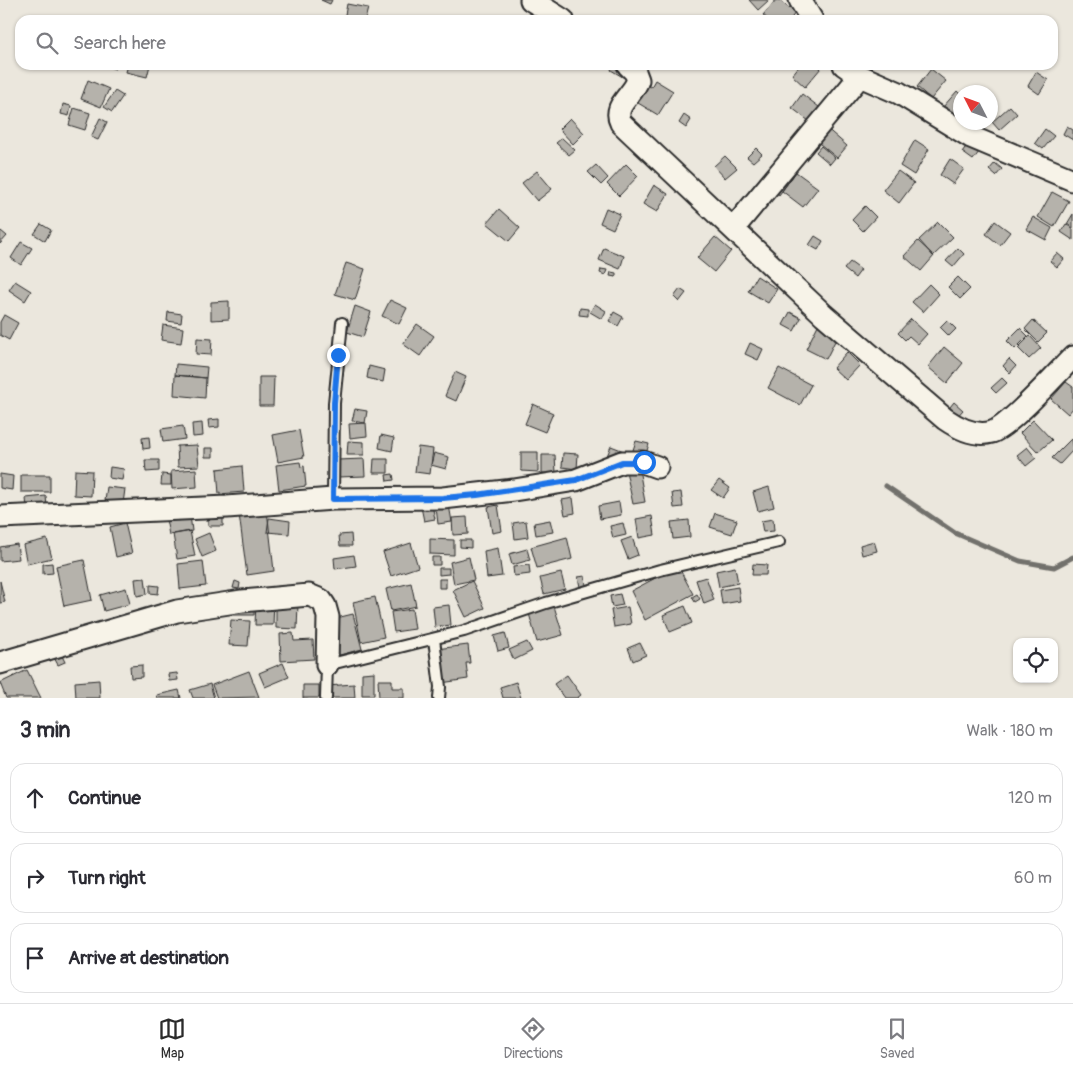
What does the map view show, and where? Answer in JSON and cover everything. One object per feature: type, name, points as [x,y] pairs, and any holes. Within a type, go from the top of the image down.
[{"type":"street","points":[[531,0],[555,15]]},
{"type":"street","points":[[800,0],[809,15]]},
{"type":"street","points":[[633,70],[638,80],[619,108],[618,115],[621,123],[824,315],[945,419],[959,428],[975,433],[992,432],[1007,422],[1073,357]]},
{"type":"street","points":[[733,229],[852,71],[899,94],[972,136],[1073,180]]},
{"type":"street","points":[[0,517],[227,508],[333,499],[443,498],[477,495],[576,480],[622,462],[644,462],[657,467]]},
{"type":"street","points":[[0,663],[178,611],[242,601],[309,595],[321,600],[328,616],[326,665]]},
{"type":"lane","points":[[333,499],[334,403],[342,323]]},
{"type":"lane","points":[[326,698],[326,665],[434,639],[602,586],[779,542]]},
{"type":"lane","points":[[434,639],[440,687],[439,698]]},
{"type":"building","points":[[321,0],[332,0],[330,4]]},
{"type":"building","points":[[749,0],[769,0],[758,10]]},
{"type":"building","points":[[776,0],[779,0],[795,13],[794,15],[763,15]]},
{"type":"building","points":[[347,4],[368,8],[366,15],[345,15]]},
{"type":"building","points":[[127,70],[149,70],[147,77],[126,72]]},
{"type":"building","points":[[611,70],[630,70],[631,71],[626,79]]},
{"type":"building","points":[[796,70],[819,70],[805,87],[792,75]]},
{"type":"building","points":[[930,70],[946,81],[931,99],[917,87]]},
{"type":"building","points":[[1036,72],[1048,80],[1039,94],[1028,86]]},
{"type":"building","points":[[88,80],[109,89],[101,107],[81,99]]},
{"type":"building","points":[[655,80],[673,91],[658,115],[633,100],[644,83],[651,87]]},
{"type":"building","points":[[115,91],[123,96],[112,112],[104,107]]},
{"type":"building","points":[[802,94],[819,107],[809,121],[792,108]]},
{"type":"building","points":[[953,96],[953,114],[943,107]]},
{"type":"building","points":[[63,104],[71,106],[69,116],[61,114]]},
{"type":"building","points":[[1010,106],[1017,114],[999,130],[998,117]]},
{"type":"building","points":[[74,108],[90,113],[85,130],[69,125]]},
{"type":"building","points":[[684,115],[691,120],[686,128],[679,123]]},
{"type":"building","points":[[100,118],[107,122],[98,140],[91,137]]},
{"type":"building","points":[[570,118],[584,133],[573,144],[559,129]]},
{"type":"building","points":[[824,126],[847,146],[837,158],[814,139]]},
{"type":"building","points":[[1067,126],[1073,130],[1073,140],[1063,134]]},
{"type":"building","points":[[1045,129],[1054,136],[1043,149],[1035,143]]},
{"type":"building","points":[[562,138],[575,150],[569,155],[556,143]]},
{"type":"building","points":[[915,140],[929,149],[914,175],[900,166]]},
{"type":"building","points":[[968,144],[979,152],[973,160],[962,152]]},
{"type":"building","points":[[821,146],[835,158],[830,164],[816,152]]},
{"type":"building","points":[[756,148],[762,154],[753,162],[747,157]]},
{"type":"building","points":[[725,156],[737,168],[725,178],[714,166]]},
{"type":"building","points":[[950,159],[964,169],[953,184],[940,175]]},
{"type":"building","points":[[995,163],[1002,169],[996,176],[989,170]]},
{"type":"building","points":[[626,164],[638,176],[619,196],[607,184]]},
{"type":"building","points":[[596,165],[608,178],[601,185],[588,172]]},
{"type":"building","points":[[786,170],[793,176],[779,195],[771,189]]},
{"type":"building","points":[[537,171],[552,189],[537,201],[522,183]]},
{"type":"building","points":[[898,171],[914,183],[899,203],[883,190]]},
{"type":"building","points":[[796,172],[818,188],[803,207],[782,191]]},
{"type":"building","points":[[654,185],[668,194],[657,212],[643,204]]},
{"type":"building","points":[[1052,192],[1069,201],[1054,227],[1038,217]]},
{"type":"building","points":[[865,206],[876,217],[863,231],[852,220]]},
{"type":"building","points":[[606,208],[620,214],[613,229],[600,223]]},
{"type":"building","points":[[499,209],[520,228],[509,241],[487,223]]},
{"type":"building","points":[[1073,214],[1073,228],[1067,224]]},
{"type":"building","points":[[1033,217],[1052,228],[1046,240],[1026,229]]},
{"type":"building","points":[[995,221],[1010,232],[1000,245],[986,234]]},
{"type":"building","points":[[938,222],[953,237],[933,256],[919,240]]},
{"type":"building","points":[[41,224],[51,230],[45,241],[34,234]]},
{"type":"building","points":[[1066,224],[1073,229],[1073,240],[1061,232]]},
{"type":"building","points":[[1,231],[7,236],[0,244],[0,233]]},
{"type":"building","points":[[815,236],[823,241],[818,250],[809,245]]},
{"type":"building","points":[[715,237],[731,251],[714,272],[697,258]]},
{"type":"building","points":[[918,241],[934,256],[921,271],[904,256]]},
{"type":"building","points":[[21,242],[32,248],[21,265],[11,258]]},
{"type":"building","points":[[604,248],[624,256],[620,269],[599,260]]},
{"type":"building","points":[[958,248],[964,254],[953,267],[946,261]]},
{"type":"building","points":[[1057,253],[1064,259],[1057,267],[1050,261]]},
{"type":"building","points":[[850,262],[861,270],[855,278],[844,269]]},
{"type":"building","points":[[346,263],[365,269],[355,300],[335,294]]},
{"type":"building","points":[[601,269],[607,270],[605,275],[600,273]]},
{"type":"building","points":[[611,272],[616,273],[616,277],[610,276]]},
{"type":"building","points":[[757,276],[777,289],[768,303],[748,291]]},
{"type":"building","points":[[958,277],[970,289],[960,299],[948,287]]},
{"type":"building","points":[[15,281],[31,291],[25,301],[9,290]]},
{"type":"building","points":[[929,284],[939,294],[923,312],[912,302]]},
{"type":"building","points":[[680,289],[686,293],[679,302],[674,297]]},
{"type":"building","points":[[390,300],[407,308],[399,324],[382,316]]},
{"type":"building","points":[[229,301],[229,319],[211,320],[211,302]]},
{"type":"building","points":[[595,304],[606,311],[602,319],[590,312]]},
{"type":"building","points":[[355,306],[371,312],[363,337],[347,332]]},
{"type":"building","points":[[580,308],[588,309],[588,316],[579,315]]},
{"type":"building","points":[[168,312],[182,314],[181,323],[167,321]]},
{"type":"building","points":[[614,312],[623,317],[618,326],[609,321]]},
{"type":"building","points":[[790,312],[801,318],[794,331],[783,325]]},
{"type":"building","points":[[4,315],[18,323],[9,340],[0,335],[0,322]]},
{"type":"building","points":[[911,319],[927,334],[918,344],[909,336],[905,340],[898,333]]},
{"type":"building","points":[[947,320],[956,329],[949,336],[940,327]]},
{"type":"building","points":[[1033,320],[1047,333],[1038,342],[1025,329]]},
{"type":"building","points":[[819,323],[839,333],[826,359],[806,349]]},
{"type":"building","points":[[417,324],[434,336],[420,356],[403,344]]},
{"type":"building","points":[[163,325],[183,328],[181,343],[161,340]]},
{"type":"building","points":[[1020,328],[1028,336],[1015,349],[1007,341]]},
{"type":"building","points":[[1030,336],[1041,348],[1029,359],[1018,348]]},
{"type":"building","points":[[197,338],[212,339],[211,355],[196,354]]},
{"type":"building","points":[[750,343],[763,349],[758,360],[745,354]]},
{"type":"building","points":[[944,347],[963,363],[947,383],[928,367]]},
{"type":"building","points":[[847,352],[860,365],[846,380],[833,368]]},
{"type":"building","points":[[1009,359],[1016,366],[1010,373],[1003,366]]},
{"type":"building","points":[[176,364],[207,367],[206,378],[175,375]]},
{"type":"building","points":[[369,366],[385,370],[383,382],[367,378]]},
{"type":"building","points":[[779,368],[811,385],[800,405],[768,388]]},
{"type":"building","points":[[455,372],[466,377],[456,401],[445,396]]},
{"type":"building","points":[[175,375],[206,378],[205,398],[174,395]]},
{"type":"building","points":[[259,377],[274,377],[273,406],[259,406]]},
{"type":"building","points":[[1002,378],[1007,383],[996,393],[991,388]]},
{"type":"building","points":[[1066,382],[1073,387],[1073,408],[1068,414],[1051,399]]},
{"type":"building","points":[[954,402],[963,410],[955,419],[946,412]]},
{"type":"building","points":[[533,404],[553,413],[545,432],[525,424]]},
{"type":"building","points":[[355,409],[367,411],[365,423],[352,421]]},
{"type":"building","points":[[219,419],[219,427],[209,428],[208,420]]},
{"type":"building","points":[[1033,420],[1052,440],[1038,452],[1020,433]]},
{"type":"building","points":[[202,423],[203,436],[193,437],[192,424]]},
{"type":"building","points":[[366,423],[367,436],[350,438],[349,424]]},
{"type":"building","points":[[183,426],[185,439],[163,442],[161,429]]},
{"type":"building","points":[[299,430],[304,457],[278,462],[273,435]]},
{"type":"building","points":[[381,435],[394,438],[392,451],[379,448]]},
{"type":"building","points":[[149,437],[150,448],[143,449],[142,438]]},
{"type":"building","points":[[1071,439],[1073,450],[1060,464],[1052,458]]},
{"type":"building","points":[[348,441],[364,442],[364,455],[347,455]]},
{"type":"building","points":[[636,441],[649,444],[645,457],[632,453]]},
{"type":"building","points":[[197,445],[199,466],[178,467],[177,446]]},
{"type":"building","points":[[611,446],[624,451],[620,462],[607,456]]},
{"type":"building","points":[[418,447],[433,449],[430,474],[415,472]]},
{"type":"building","points":[[1027,447],[1036,458],[1026,466],[1017,455]]},
{"type":"building","points":[[205,448],[213,448],[213,457],[205,457]]},
{"type":"building","points":[[521,452],[538,452],[538,472],[521,471]]},
{"type":"building","points":[[434,453],[449,457],[446,469],[431,465]]},
{"type":"building","points":[[563,453],[578,454],[577,469],[562,467]]},
{"type":"building","points":[[542,455],[555,455],[556,473],[542,473]]},
{"type":"building","points":[[364,459],[365,476],[338,477],[337,460]]},
{"type":"building","points":[[374,459],[388,459],[388,473],[373,473]]},
{"type":"building","points":[[145,460],[159,460],[159,471],[146,472]]},
{"type":"building","points":[[300,462],[301,467],[304,466],[306,486],[279,490],[276,465]]},
{"type":"building","points":[[242,466],[244,492],[219,494],[217,469]]},
{"type":"building","points":[[110,467],[124,469],[122,480],[109,478]]},
{"type":"building","points":[[196,469],[197,487],[172,489],[171,471]]},
{"type":"building","points":[[639,469],[645,502],[633,504],[626,471]]},
{"type":"building","points":[[75,470],[92,471],[91,496],[74,495]]},
{"type":"building","points":[[0,474],[13,476],[12,490],[0,488]]},
{"type":"building","points":[[162,474],[171,475],[171,485],[161,485]]},
{"type":"building","points":[[393,474],[394,480],[387,481],[386,475]]},
{"type":"building","points":[[21,475],[50,475],[50,492],[21,492]]},
{"type":"building","points":[[719,480],[730,488],[723,498],[711,490]]},
{"type":"building","points":[[107,487],[125,489],[123,504],[105,501]]},
{"type":"building","points":[[769,487],[774,507],[758,511],[753,492]]},
{"type":"building","points":[[681,492],[683,507],[674,508],[672,493]]},
{"type":"building","points":[[46,496],[47,507],[27,509],[26,498]]},
{"type":"building","points":[[573,498],[575,513],[565,515],[562,500]]},
{"type":"building","points":[[619,502],[621,515],[600,519],[598,506]]},
{"type":"building","points":[[432,505],[435,519],[424,521],[421,507]]},
{"type":"building","points":[[449,505],[452,522],[438,524],[436,507]]},
{"type":"building","points":[[498,505],[502,531],[492,533],[488,507]]},
{"type":"building","points":[[267,510],[274,571],[247,575],[239,514]]},
{"type":"building","points":[[715,513],[737,520],[732,534],[710,527]]},
{"type":"building","points":[[208,514],[223,514],[223,526],[208,526]]},
{"type":"building","points":[[190,515],[192,531],[169,535],[166,519]]},
{"type":"building","points":[[652,516],[655,535],[639,538],[636,519]]},
{"type":"building","points":[[467,517],[468,534],[453,535],[452,518]]},
{"type":"building","points":[[269,518],[290,521],[289,534],[267,532]]},
{"type":"building","points":[[773,519],[774,531],[763,532],[761,521]]},
{"type":"building","points":[[550,520],[553,532],[536,535],[534,523]]},
{"type":"building","points":[[689,520],[690,537],[673,539],[671,522]]},
{"type":"building","points":[[526,521],[528,537],[515,539],[513,523]]},
{"type":"building","points":[[125,523],[132,553],[116,557],[110,527]]},
{"type":"building","points":[[623,523],[626,535],[613,538],[610,526]]},
{"type":"building","points":[[190,531],[195,556],[177,559],[173,534]]},
{"type":"building","points":[[209,533],[216,551],[202,557],[195,539]]},
{"type":"building","points":[[351,534],[352,546],[340,546],[339,535]]},
{"type":"building","points":[[567,537],[572,559],[537,568],[531,547]]},
{"type":"building","points":[[632,537],[638,555],[628,559],[621,541]]},
{"type":"building","points":[[47,539],[52,558],[27,564],[23,545]]},
{"type":"building","points":[[430,539],[454,540],[454,555],[430,554]]},
{"type":"building","points":[[460,540],[471,540],[471,548],[460,547]]},
{"type":"building","points":[[874,541],[877,551],[862,555],[860,545]]},
{"type":"building","points":[[411,543],[418,567],[391,576],[383,552]]},
{"type":"building","points":[[17,544],[19,559],[0,561],[0,547]]},
{"type":"building","points":[[498,548],[502,576],[487,578],[484,551]]},
{"type":"building","points":[[527,549],[530,560],[512,565],[509,554]]},
{"type":"building","points":[[354,555],[356,566],[335,569],[334,558]]},
{"type":"building","points":[[432,557],[440,557],[440,565],[432,565]]},
{"type":"building","points":[[469,557],[474,580],[454,584],[450,562]]},
{"type":"building","points":[[84,560],[92,600],[64,606],[56,566]]},
{"type":"building","points":[[203,561],[206,586],[180,589],[178,564]]},
{"type":"building","points":[[52,563],[53,573],[43,574],[43,564]]},
{"type":"building","points":[[753,564],[767,565],[766,575],[752,575]]},
{"type":"building","points":[[529,565],[530,574],[514,576],[513,567]]},
{"type":"building","points":[[678,566],[693,594],[645,620],[631,591]]},
{"type":"building","points":[[735,567],[738,583],[719,587],[716,571]]},
{"type":"building","points":[[439,568],[449,568],[449,574],[439,575]]},
{"type":"building","points":[[561,573],[565,589],[544,594],[540,578]]},
{"type":"building","points":[[585,576],[586,586],[580,587],[578,577]]},
{"type":"building","points":[[706,577],[714,600],[704,604],[696,580]]},
{"type":"building","points":[[145,578],[147,594],[137,596],[135,579]]},
{"type":"building","points":[[439,579],[446,579],[446,588],[439,588]]},
{"type":"building","points":[[0,581],[5,602],[0,603]]},
{"type":"building","points":[[235,581],[240,583],[239,589],[233,588]]},
{"type":"building","points":[[472,581],[485,608],[466,617],[453,590]]},
{"type":"building","points":[[411,583],[416,606],[391,611],[386,589]]},
{"type":"building","points":[[150,585],[159,586],[158,594],[150,593]]},
{"type":"building","points":[[738,587],[740,601],[722,604],[720,590]]},
{"type":"building","points":[[126,588],[130,604],[104,611],[100,595]]},
{"type":"building","points":[[620,594],[623,605],[612,607],[610,596]]},
{"type":"building","points":[[697,594],[700,599],[695,602],[692,597]]},
{"type":"building","points":[[375,597],[384,637],[361,642],[353,602]]},
{"type":"building","points":[[256,601],[274,601],[273,625],[255,625]]},
{"type":"building","points":[[231,602],[254,602],[254,615],[231,615]]},
{"type":"building","points":[[276,603],[298,604],[297,629],[276,628]]},
{"type":"building","points":[[553,603],[563,635],[537,642],[528,610]]},
{"type":"building","points":[[449,605],[451,625],[435,627],[433,607]]},
{"type":"building","points":[[685,606],[692,623],[670,632],[663,615]]},
{"type":"building","points":[[628,607],[631,624],[614,627],[611,610]]},
{"type":"building","points":[[412,609],[415,629],[394,632],[391,612]]},
{"type":"building","points":[[353,614],[362,649],[336,656],[328,620]]},
{"type":"building","points":[[231,620],[250,621],[248,646],[229,645]]},
{"type":"building","points":[[293,633],[294,641],[313,640],[314,659],[281,661],[280,634]]},
{"type":"building","points":[[505,633],[509,648],[498,651],[494,636]]},
{"type":"building","points":[[527,642],[532,651],[514,660],[509,650]]},
{"type":"building","points":[[640,643],[646,655],[633,661],[628,648]]},
{"type":"building","points":[[468,645],[470,663],[466,663],[468,679],[441,683],[436,649]]},
{"type":"building","points":[[58,648],[65,662],[58,665],[51,652]]},
{"type":"building","points":[[283,663],[289,677],[265,687],[259,673]]},
{"type":"building","points":[[142,665],[142,677],[131,678],[130,666]]},
{"type":"building","points":[[27,670],[41,698],[6,698],[0,683]]},
{"type":"building","points":[[249,671],[259,697],[217,698],[212,685]]},
{"type":"building","points":[[374,672],[374,695],[362,695],[362,673]]},
{"type":"building","points":[[177,673],[178,680],[169,681],[168,674]]},
{"type":"building","points":[[567,675],[581,695],[577,698],[564,698],[554,684]]},
{"type":"building","points":[[99,680],[100,698],[76,698],[75,682]]},
{"type":"building","points":[[378,680],[392,680],[392,688],[404,688],[404,698],[379,698]]},
{"type":"building","points":[[516,682],[521,698],[503,698],[500,687]]},
{"type":"building","points":[[210,684],[214,698],[193,698],[190,690]]},
{"type":"building","points":[[354,684],[355,698],[328,698],[327,686]]},
{"type":"building","points":[[303,685],[319,685],[319,698],[303,698]]},
{"type":"building","points":[[179,690],[181,698],[158,698],[157,695]]},
{"type":"waterway","points":[[886,486],[955,533],[1020,561],[1054,567],[1073,557]]},
{"type":"route","points":[[338,355],[334,403],[333,499],[443,498],[477,495],[576,480],[622,462],[644,462]]}]
